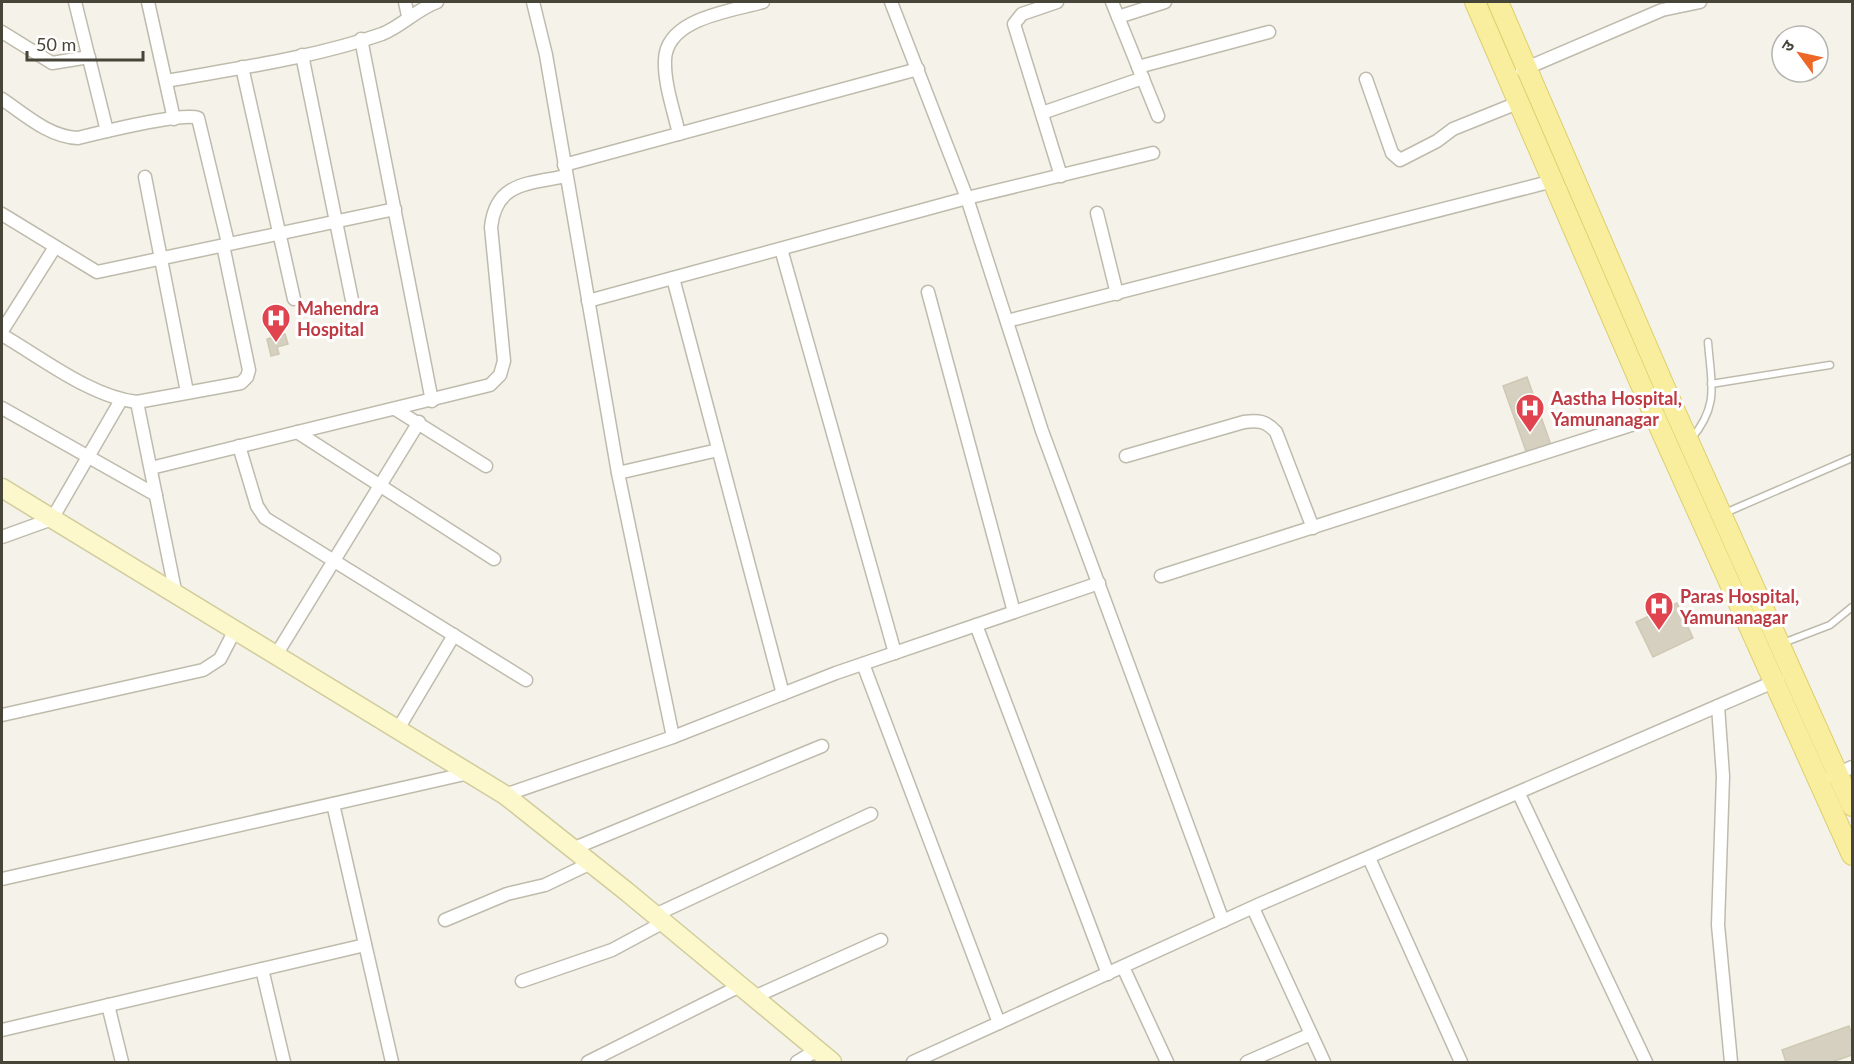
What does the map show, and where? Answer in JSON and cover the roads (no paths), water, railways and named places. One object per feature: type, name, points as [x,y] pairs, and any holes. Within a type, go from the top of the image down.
[{"type":"main road","points":[[1474,2],[1509,76],[1655,417],[1852,855]]},
{"type":"main road","points":[[1498,2],[1675,411],[1793,674],[1845,770],[1852,806]]},
{"type":"street","points":[[75,2],[107,131]]},
{"type":"street","points":[[148,2],[174,119]]},
{"type":"street","points":[[405,2],[408,16]]},
{"type":"street","points":[[166,81],[302,55],[384,33],[408,16],[437,2]]},
{"type":"street","points":[[533,2],[546,55],[618,473],[673,737]]},
{"type":"street","points":[[679,134],[667,77],[667,47],[677,32],[694,23],[763,2]]},
{"type":"street","points":[[891,2],[967,198],[1042,431],[1224,921]]},
{"type":"street","points":[[1057,2],[1022,14],[1014,24],[1062,176]]},
{"type":"street","points":[[1112,2],[1158,116]]},
{"type":"street","points":[[1118,17],[1164,2]]},
{"type":"street","points":[[1509,76],[1662,10],[1700,2]]},
{"type":"street","points":[[2,32],[52,63],[89,57]]},
{"type":"street","points":[[1042,113],[1140,73],[1269,32]]},
{"type":"street","points":[[361,39],[432,401]]},
{"type":"street","points":[[302,55],[352,300]]},
{"type":"street","points":[[242,68],[294,300]]},
{"type":"street","points":[[151,468],[490,385],[500,375],[504,361],[490,228],[492,211],[500,197],[513,188],[679,134],[918,69]]},
{"type":"street","points":[[1366,79],[1392,153],[1400,160],[1437,141],[1453,129],[1520,102]]},
{"type":"street","points":[[2,99],[51,131],[67,137],[194,116],[201,122],[249,370],[247,377],[241,383],[137,402],[121,400],[100,392],[2,333],[55,247]]},
{"type":"street","points":[[588,301],[967,198],[1153,153]]},
{"type":"street","points":[[145,177],[187,392]]},
{"type":"street","points":[[1007,321],[1553,181]]},
{"type":"street","points":[[2,214],[97,272],[117,270],[279,232],[395,209]]},
{"type":"street","points":[[1096,213],[1117,294]]},
{"type":"street","points":[[781,249],[895,653]]},
{"type":"street","points":[[673,278],[783,694]]},
{"type":"street","points":[[928,292],[1014,612]]},
{"type":"street","points":[[2,537],[52,519],[121,400]]},
{"type":"street","points":[[137,402],[176,595]]},
{"type":"street","points":[[2,408],[156,495]]},
{"type":"street","points":[[395,409],[486,466]]},
{"type":"street","points":[[1161,576],[1675,411]]},
{"type":"street","points":[[1126,456],[1244,422],[1258,420],[1269,424],[1276,432],[1313,528]]},
{"type":"street","points":[[276,655],[418,422]]},
{"type":"street","points":[[297,432],[494,559]]},
{"type":"street","points":[[239,446],[258,506],[265,518],[526,680]]},
{"type":"street","points":[[618,473],[718,450]]},
{"type":"street","points":[[2,488],[505,795],[832,1062]]},
{"type":"street","points":[[505,795],[673,737],[863,664],[1099,583]]},
{"type":"street","points":[[976,625],[1108,974]]},
{"type":"street","points":[[2,715],[203,670],[220,659],[235,630]]},
{"type":"street","points":[[398,729],[454,635]]},
{"type":"street","points":[[863,664],[999,1023]]},
{"type":"street","points":[[913,1062],[1253,908],[1793,674]]},
{"type":"street","points":[[1718,706],[1724,776],[1718,925],[1731,1062]]},
{"type":"street","points":[[572,849],[822,746]]},
{"type":"street","points":[[1819,781],[1845,770]]},
{"type":"street","points":[[2,879],[469,773]]},
{"type":"street","points":[[1519,794],[1646,1062]]},
{"type":"street","points":[[333,804],[392,1062]]},
{"type":"street","points":[[522,981],[612,950],[659,919],[871,813]]},
{"type":"street","points":[[1368,858],[1461,1062]]},
{"type":"street","points":[[445,920],[507,894],[545,885],[591,863]]},
{"type":"street","points":[[1253,908],[1324,1062]]},
{"type":"street","points":[[588,1062],[747,992],[881,940]]},
{"type":"street","points":[[2,1030],[365,945]]},
{"type":"street","points":[[1123,967],[1167,1062]]},
{"type":"street","points":[[262,969],[284,1062]]},
{"type":"street","points":[[108,1005],[122,1062]]},
{"type":"street","points":[[1247,1062],[1311,1034]]},
{"type":"street","points":[[797,1062],[817,1050]]},
{"type":"lane","points":[[1689,442],[1710,412],[1708,342]]},
{"type":"lane","points":[[1711,384],[1830,365]]},
{"type":"lane","points":[[1722,515],[1852,458]]},
{"type":"lane","points":[[1780,644],[1830,625],[1852,607]]},
{"type":"place","name":"Mahendra Hospital","points":[[276,344]]},
{"type":"place","name":"Aastha Hospital, Yamunanagar","points":[[1530,434]]},
{"type":"place","name":"Paras Hospital, Yamunanagar","points":[[1659,632]]}]
